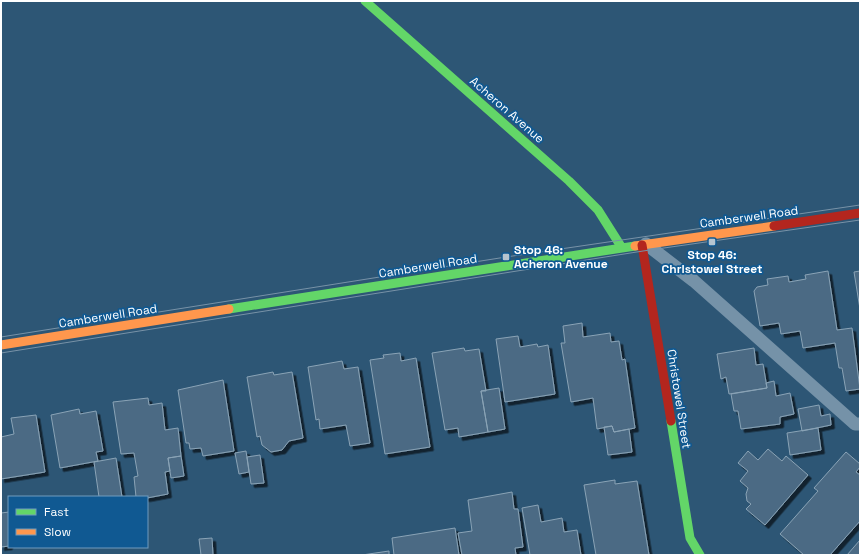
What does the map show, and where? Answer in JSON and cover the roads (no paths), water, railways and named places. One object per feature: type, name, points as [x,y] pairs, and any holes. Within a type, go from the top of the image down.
[{"type":"main road","name":"Acheron Avenue","points":[[366,1],[569,181],[598,210],[622,248]]},
{"type":"main road","name":"Camberwell Road","points":[[1,344],[644,244],[860,213]]},
{"type":"main road","name":"Christowel Street","points":[[644,244],[690,538],[700,555]]},
{"type":"lane","points":[[644,244],[694,280],[855,424],[860,424]]},
{"type":"tram line","points":[[1,337],[506,257],[860,205]]},
{"type":"tram line","points":[[1,353],[643,251],[860,220]]},
{"type":"place","name":"Stop 46: Christowel Street","points":[[712,242]]},
{"type":"place","name":"Stop 46: Acheron Avenue","points":[[506,257]]}]
